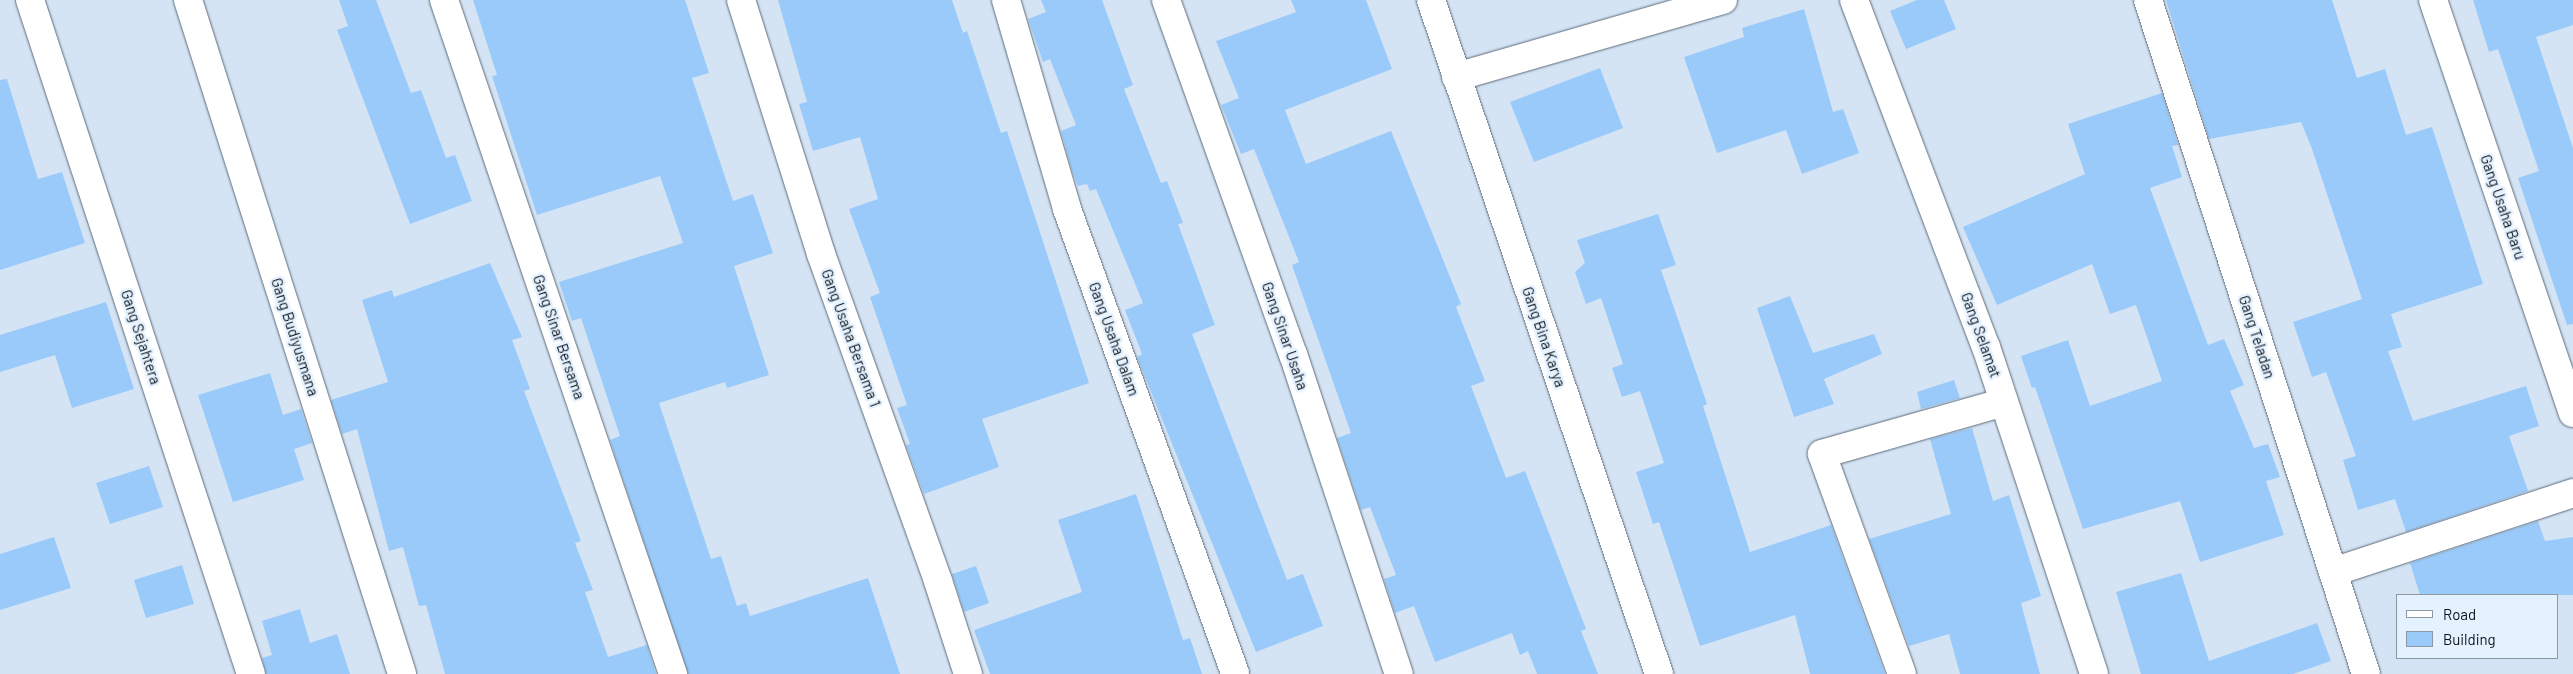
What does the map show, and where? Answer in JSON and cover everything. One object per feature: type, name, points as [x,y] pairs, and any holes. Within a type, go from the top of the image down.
[{"type":"street","name":"Gang Sejahtera","points":[[30,0],[252,674]]},
{"type":"street","name":"Gang Budiyusmana","points":[[188,0],[402,674]]},
{"type":"street","name":"Gang Sinar Bersama","points":[[444,0],[673,674]]},
{"type":"street","name":"Gang Usaha Bersama 1","points":[[741,0],[821,254],[938,581],[968,674]]},
{"type":"street","name":"Gang Usaha Dalam","points":[[1006,0],[1067,208],[1235,674]]},
{"type":"street","name":"Gang Sinar Usaha","points":[[1166,0],[1293,354],[1399,674]]},
{"type":"street","name":"Gang Bina Karya","points":[[1431,0],[1659,674]]},
{"type":"street","points":[[1456,77],[1723,0]]},
{"type":"street","name":"Gang Selamat","points":[[1854,0],[2004,402],[2094,674]]},
{"type":"street","name":"Gang Teladan","points":[[2148,0],[2366,674]]},
{"type":"street","name":"Gang Usaha Baru","points":[[2433,0],[2573,413]]},
{"type":"street","points":[[1902,674],[1822,454],[2004,402]]},
{"type":"street","points":[[2333,572],[2573,493]]},
{"type":"building","points":[[339,0],[376,0],[411,93],[421,90],[446,158],[455,155],[472,201],[410,224],[337,30],[348,26]]},
{"type":"building","points":[[473,0],[685,0],[709,73],[692,78],[733,201],[753,194],[773,253],[734,266],[769,375],[727,388],[725,382],[659,403],[711,559],[721,556],[737,606],[746,603],[750,616],[868,578],[900,674],[688,674],[610,440],[620,436],[581,318],[572,321],[559,282],[683,243],[660,176],[537,215],[492,76],[497,75]]},
{"type":"building","points":[[778,0],[952,0],[963,33],[967,31],[1001,133],[1007,131],[1089,383],[982,419],[999,467],[924,494],[906,445],[910,444],[897,408],[907,405],[870,297],[880,293],[849,209],[878,199],[860,137],[813,151],[799,104],[807,102]]},
{"type":"building","points":[[1041,0],[1102,0],[1133,85],[1124,89],[1161,183],[1167,181],[1183,223],[1178,224],[1215,325],[1192,334],[1287,580],[1303,574],[1323,626],[1256,652],[1137,357],[1142,354],[1125,310],[1143,303],[1096,189],[1090,191],[1087,184],[1078,186],[1071,168],[1061,131],[1076,125],[1050,59],[1043,62],[1028,19],[1046,12]]},
{"type":"building","points":[[1291,0],[1366,0],[1392,69],[1285,110],[1306,164],[1391,131],[1461,304],[1456,307],[1485,381],[1471,386],[1506,478],[1525,471],[1586,629],[1581,631],[1598,674],[1537,674],[1528,651],[1520,655],[1512,633],[1435,662],[1414,606],[1395,613],[1384,579],[1396,575],[1370,507],[1361,510],[1337,438],[1351,433],[1292,265],[1299,262],[1254,149],[1241,154],[1221,105],[1239,98],[1216,41],[1296,12]]},
{"type":"building","points":[[1917,0],[1944,0],[1956,29],[1906,49],[1890,11]]},
{"type":"building","points":[[2166,0],[2332,0],[2357,78],[2385,69],[2406,135],[2432,127],[2483,284],[2391,314],[2402,347],[2388,351],[2413,421],[2526,386],[2539,426],[2509,436],[2528,491],[2406,532],[2395,499],[2358,510],[2343,460],[2356,456],[2326,372],[2312,377],[2293,322],[2362,299],[2312,149],[2301,122],[2209,139]]},
{"type":"building","points":[[2473,0],[2573,0],[2573,25],[2536,37],[2573,148],[2573,324],[2567,325],[2518,178],[2539,171],[2498,49],[2489,52]]},
{"type":"building","points":[[1804,9],[1833,112],[1843,109],[1859,153],[1802,174],[1786,130],[1717,153],[1684,57],[1744,37],[1742,28]]},
{"type":"building","points":[[1600,68],[1623,128],[1534,162],[1510,102]]},
{"type":"building","points":[[7,79],[38,179],[62,172],[85,243],[0,270],[0,80]]},
{"type":"building","points":[[2162,93],[2178,145],[2172,146],[2182,177],[2150,188],[2208,345],[2224,339],[2244,385],[2230,391],[2254,448],[2268,444],[2280,477],[2266,481],[2284,535],[2200,562],[2180,501],[2083,529],[2035,387],[2032,388],[2021,356],[2068,340],[2090,406],[2162,381],[2136,305],[2110,314],[2092,264],[1997,305],[1963,227],[2085,174],[2068,124]]},
{"type":"building","points":[[1658,214],[1676,265],[1661,270],[1707,404],[1703,406],[1750,552],[1831,525],[1885,674],[1810,674],[1795,615],[1700,646],[1659,522],[1653,524],[1636,472],[1664,463],[1640,391],[1622,397],[1612,368],[1623,364],[1601,298],[1586,304],[1575,272],[1585,263],[1577,240]]},
{"type":"building","points":[[490,263],[522,337],[512,340],[530,389],[524,391],[581,541],[575,543],[593,590],[585,592],[608,657],[647,645],[656,674],[445,674],[426,605],[419,606],[403,547],[389,551],[357,429],[342,434],[331,400],[388,382],[362,300],[392,290],[394,297]]},
{"type":"building","points":[[1790,296],[1813,353],[1874,334],[1882,354],[1824,379],[1834,404],[1794,417],[1757,308]]},
{"type":"building","points":[[106,302],[134,389],[72,408],[55,355],[0,372],[0,335]]},
{"type":"building","points":[[270,373],[283,415],[301,409],[312,443],[294,449],[304,480],[233,502],[198,395]]},
{"type":"building","points":[[1954,380],[1960,398],[1921,409],[1917,392]]},
{"type":"building","points":[[1972,428],[1993,501],[2009,495],[2041,596],[2021,603],[2040,674],[1960,674],[1949,634],[1909,646],[1869,539],[1951,514],[1930,439]]},
{"type":"building","points":[[149,466],[163,507],[110,524],[96,483]]},
{"type":"building","points":[[1136,494],[1183,640],[1190,638],[1202,674],[990,674],[974,630],[1082,592],[1058,520]]},
{"type":"building","points":[[2538,521],[2545,541],[2573,537],[2573,595],[2420,594],[2410,563]]},
{"type":"building","points":[[54,537],[71,588],[0,610],[0,554]]},
{"type":"building","points":[[182,565],[194,604],[146,618],[134,580]]},
{"type":"building","points":[[976,566],[989,603],[964,612],[952,574]]},
{"type":"building","points":[[2181,573],[2209,661],[2317,623],[2331,661],[2293,674],[2141,674],[2116,592]]},
{"type":"building","points":[[300,609],[310,643],[337,634],[350,674],[266,674],[262,658],[272,655],[262,621]]}]
